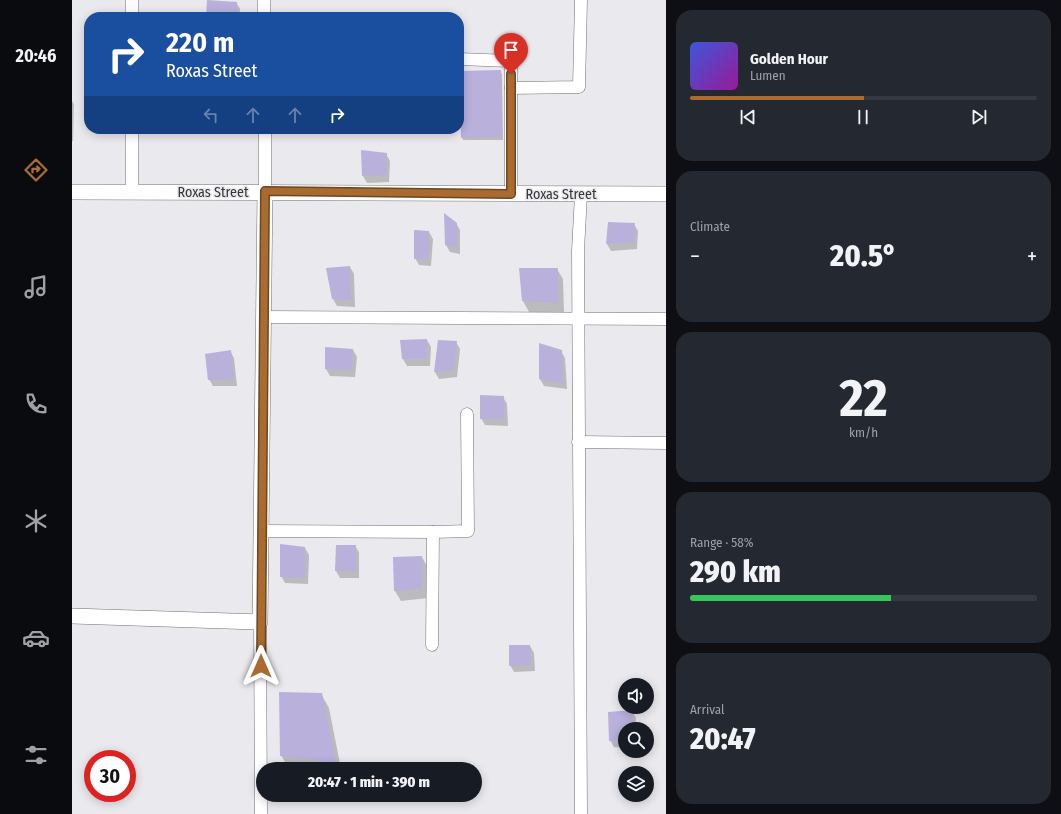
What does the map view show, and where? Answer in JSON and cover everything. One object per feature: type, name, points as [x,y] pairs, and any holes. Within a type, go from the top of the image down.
[{"type":"street","points":[[132,0],[132,12]]},
{"type":"street","points":[[264,0],[264,12]]},
{"type":"street","points":[[511,88],[579,87],[581,0]]},
{"type":"street","points":[[464,59],[511,61],[511,194]]},
{"type":"street","points":[[132,134],[132,192]]},
{"type":"street","points":[[261,814],[260,622],[265,191],[264,134]]},
{"type":"street","name":"Roxas Street","points":[[72,192],[265,191],[666,194]]},
{"type":"street","points":[[581,194],[578,251],[581,814]]},
{"type":"street","points":[[263,317],[666,319]]},
{"type":"street","points":[[262,531],[468,531],[467,414]]},
{"type":"street","points":[[578,442],[666,443]]},
{"type":"street","points":[[432,645],[433,532]]},
{"type":"street","points":[[72,616],[260,622]]},
{"type":"building","points":[[207,0],[237,2],[237,12],[206,12]]},
{"type":"building","points":[[501,70],[502,137],[461,138],[461,134],[464,134],[464,71]]},
{"type":"building","points":[[361,150],[387,153],[386,175],[362,176]]},
{"type":"building","points":[[444,213],[457,223],[457,248],[445,245]]},
{"type":"building","points":[[608,222],[635,223],[634,242],[606,244]]},
{"type":"building","points":[[414,230],[429,231],[428,259],[414,259]]},
{"type":"building","points":[[350,266],[351,300],[332,299],[326,268]]},
{"type":"building","points":[[519,268],[558,268],[558,303],[522,301]]},
{"type":"building","points":[[427,339],[427,359],[402,359],[400,340]]},
{"type":"building","points":[[438,340],[457,341],[453,370],[434,372]]},
{"type":"building","points":[[539,343],[562,350],[563,383],[539,379]]},
{"type":"building","points":[[325,347],[353,349],[352,370],[325,369]]},
{"type":"building","points":[[231,350],[234,379],[208,380],[205,354]]},
{"type":"building","points":[[480,395],[504,396],[504,419],[480,419]]},
{"type":"building","points":[[280,544],[305,547],[305,578],[280,577]]},
{"type":"building","points":[[336,545],[356,545],[356,571],[335,571]]},
{"type":"building","points":[[422,556],[422,588],[394,591],[393,557]]},
{"type":"building","points":[[509,645],[530,645],[531,665],[509,666]]},
{"type":"building","points":[[279,692],[322,693],[336,762],[280,756]]},
{"type":"building","points":[[618,711],[618,714],[632,714],[632,722],[618,722],[618,741],[609,741],[608,712]]},
{"type":"route","points":[[261,666],[260,622],[265,191],[316,193],[511,194],[511,74]]}]
